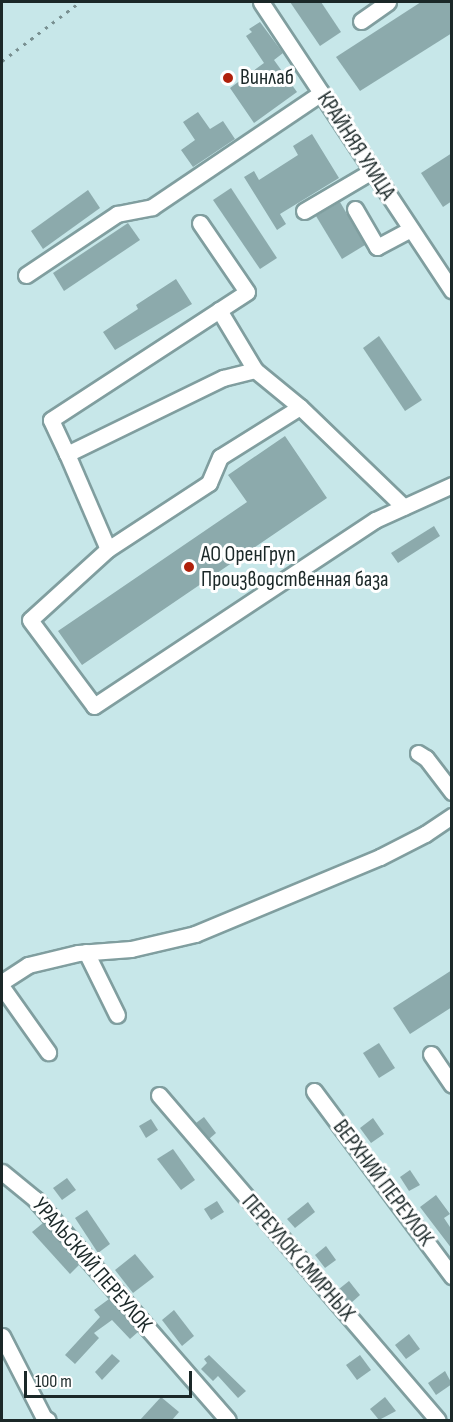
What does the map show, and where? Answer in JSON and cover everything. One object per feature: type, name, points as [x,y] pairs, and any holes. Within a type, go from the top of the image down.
[{"type":"street","name":"КРАЙНЯЯ УЛИЦА","points":[[261,2],[452,291]]},
{"type":"street","points":[[361,21],[388,2]]},
{"type":"street","points":[[26,275],[117,214],[152,207],[321,93]]},
{"type":"street","points":[[304,211],[372,171]]},
{"type":"street","points":[[354,209],[377,247],[411,229]]},
{"type":"street","points":[[108,549],[51,420],[247,292],[200,223]]},
{"type":"street","points":[[219,310],[255,370],[300,407],[404,507]]},
{"type":"street","points":[[67,454],[223,378],[255,370]]},
{"type":"street","points":[[300,407],[220,457],[209,483],[108,549],[30,620],[94,706],[375,520],[452,485]]},
{"type":"street","points":[[418,753],[426,758],[452,792]]},
{"type":"street","points":[[2,982],[28,965],[86,952],[131,949],[195,934],[380,857],[425,834],[452,816]]},
{"type":"street","points":[[86,952],[117,1015]]},
{"type":"street","points":[[2,987],[48,1053]]},
{"type":"street","points":[[431,1054],[452,1085]]},
{"type":"street","name":"ВЕРХНИЙ ПЕРЕУЛОК","points":[[314,1091],[452,1276]]},
{"type":"street","name":"ПЕРЕУЛОК СМИРНЫХ","points":[[159,1095],[438,1420]]},
{"type":"street","name":"УРАЛЬСКИЙ ПЕРЕУЛОК","points":[[2,1172],[27,1192],[228,1420]]},
{"type":"street","points":[[2,1336],[44,1418],[48,1420]]},
{"type":"building","points":[[290,2],[321,2],[341,32],[320,46]]},
{"type":"building","points":[[421,2],[452,2],[452,33],[360,91],[336,57]]},
{"type":"building","points":[[260,22],[283,53],[274,60],[297,92],[254,123],[230,88],[264,63],[246,36],[252,32],[249,29]]},
{"type":"building","points":[[198,112],[210,129],[223,121],[235,139],[193,167],[181,150],[195,140],[183,122]]},
{"type":"building","points":[[312,134],[339,178],[280,214],[286,224],[277,230],[244,177],[254,171],[259,180],[298,155],[293,146]]},
{"type":"building","points":[[452,153],[452,201],[443,207],[421,173]]},
{"type":"building","points":[[231,188],[277,258],[260,269],[213,200]]},
{"type":"building","points":[[88,190],[100,208],[43,249],[31,231]]},
{"type":"building","points":[[340,202],[365,245],[342,259],[316,216]]},
{"type":"building","points":[[128,223],[140,240],[64,291],[53,273]]},
{"type":"building","points":[[176,279],[192,304],[115,350],[103,332],[138,309],[136,305]]},
{"type":"building","points":[[379,336],[422,400],[405,411],[363,348]]},
{"type":"building","name":"АО ОренГруп Производственная база","points":[[285,436],[327,498],[82,665],[58,631],[247,502],[228,475]]},
{"type":"building","points":[[434,526],[440,536],[398,563],[391,553]]},
{"type":"building","points":[[452,970],[452,1007],[410,1034],[393,1008]]},
{"type":"building","points":[[379,1043],[395,1068],[379,1078],[363,1053]]},
{"type":"building","points":[[204,1117],[216,1133],[209,1139],[196,1123]]},
{"type":"building","points":[[373,1118],[384,1134],[371,1143],[360,1128]]},
{"type":"building","points":[[151,1119],[158,1130],[146,1138],[139,1126]]},
{"type":"building","points":[[173,1149],[195,1180],[181,1190],[157,1159]]},
{"type":"building","points":[[410,1170],[420,1185],[409,1191],[400,1177]]},
{"type":"building","points":[[67,1178],[76,1190],[62,1200],[53,1188]]},
{"type":"building","points":[[436,1195],[450,1214],[444,1218],[452,1230],[452,1249],[420,1207]]},
{"type":"building","points":[[217,1201],[224,1212],[211,1220],[204,1209]]},
{"type":"building","points":[[308,1202],[315,1212],[295,1228],[287,1219]]},
{"type":"building","points":[[87,1210],[110,1244],[98,1253],[75,1218]]},
{"type":"building","points":[[43,1223],[79,1265],[70,1274],[32,1232]]},
{"type":"building","points":[[326,1246],[336,1260],[325,1268],[315,1255]]},
{"type":"building","points":[[135,1254],[154,1277],[133,1293],[115,1270]]},
{"type":"building","points":[[349,1281],[360,1295],[351,1303],[339,1289]]},
{"type":"building","points":[[109,1299],[138,1332],[130,1339],[112,1320],[94,1333],[99,1338],[75,1364],[65,1355],[100,1317],[94,1310]]},
{"type":"building","points":[[174,1310],[194,1336],[182,1346],[162,1320]]},
{"type":"building","points":[[409,1334],[420,1349],[406,1359],[395,1345]]},
{"type":"building","points":[[112,1354],[120,1361],[102,1380],[95,1372]]},
{"type":"building","points":[[209,1355],[246,1391],[238,1398],[218,1376],[213,1381],[201,1369],[207,1363],[204,1359]]},
{"type":"building","points":[[360,1355],[371,1370],[357,1380],[346,1365]]},
{"type":"building","points":[[445,1371],[452,1384],[436,1395],[428,1383]]},
{"type":"building","points":[[161,1397],[179,1412],[172,1420],[140,1420]]},
{"type":"building","points":[[385,1397],[396,1411],[379,1420],[370,1409]]},
{"type":"railway","points":[[2,61],[80,2]]},
{"type":"place","name":"Винлаб","points":[[228,78]]},
{"type":"place","name":"АО ОренГруп Производственная база","points":[[189,567]]}]
